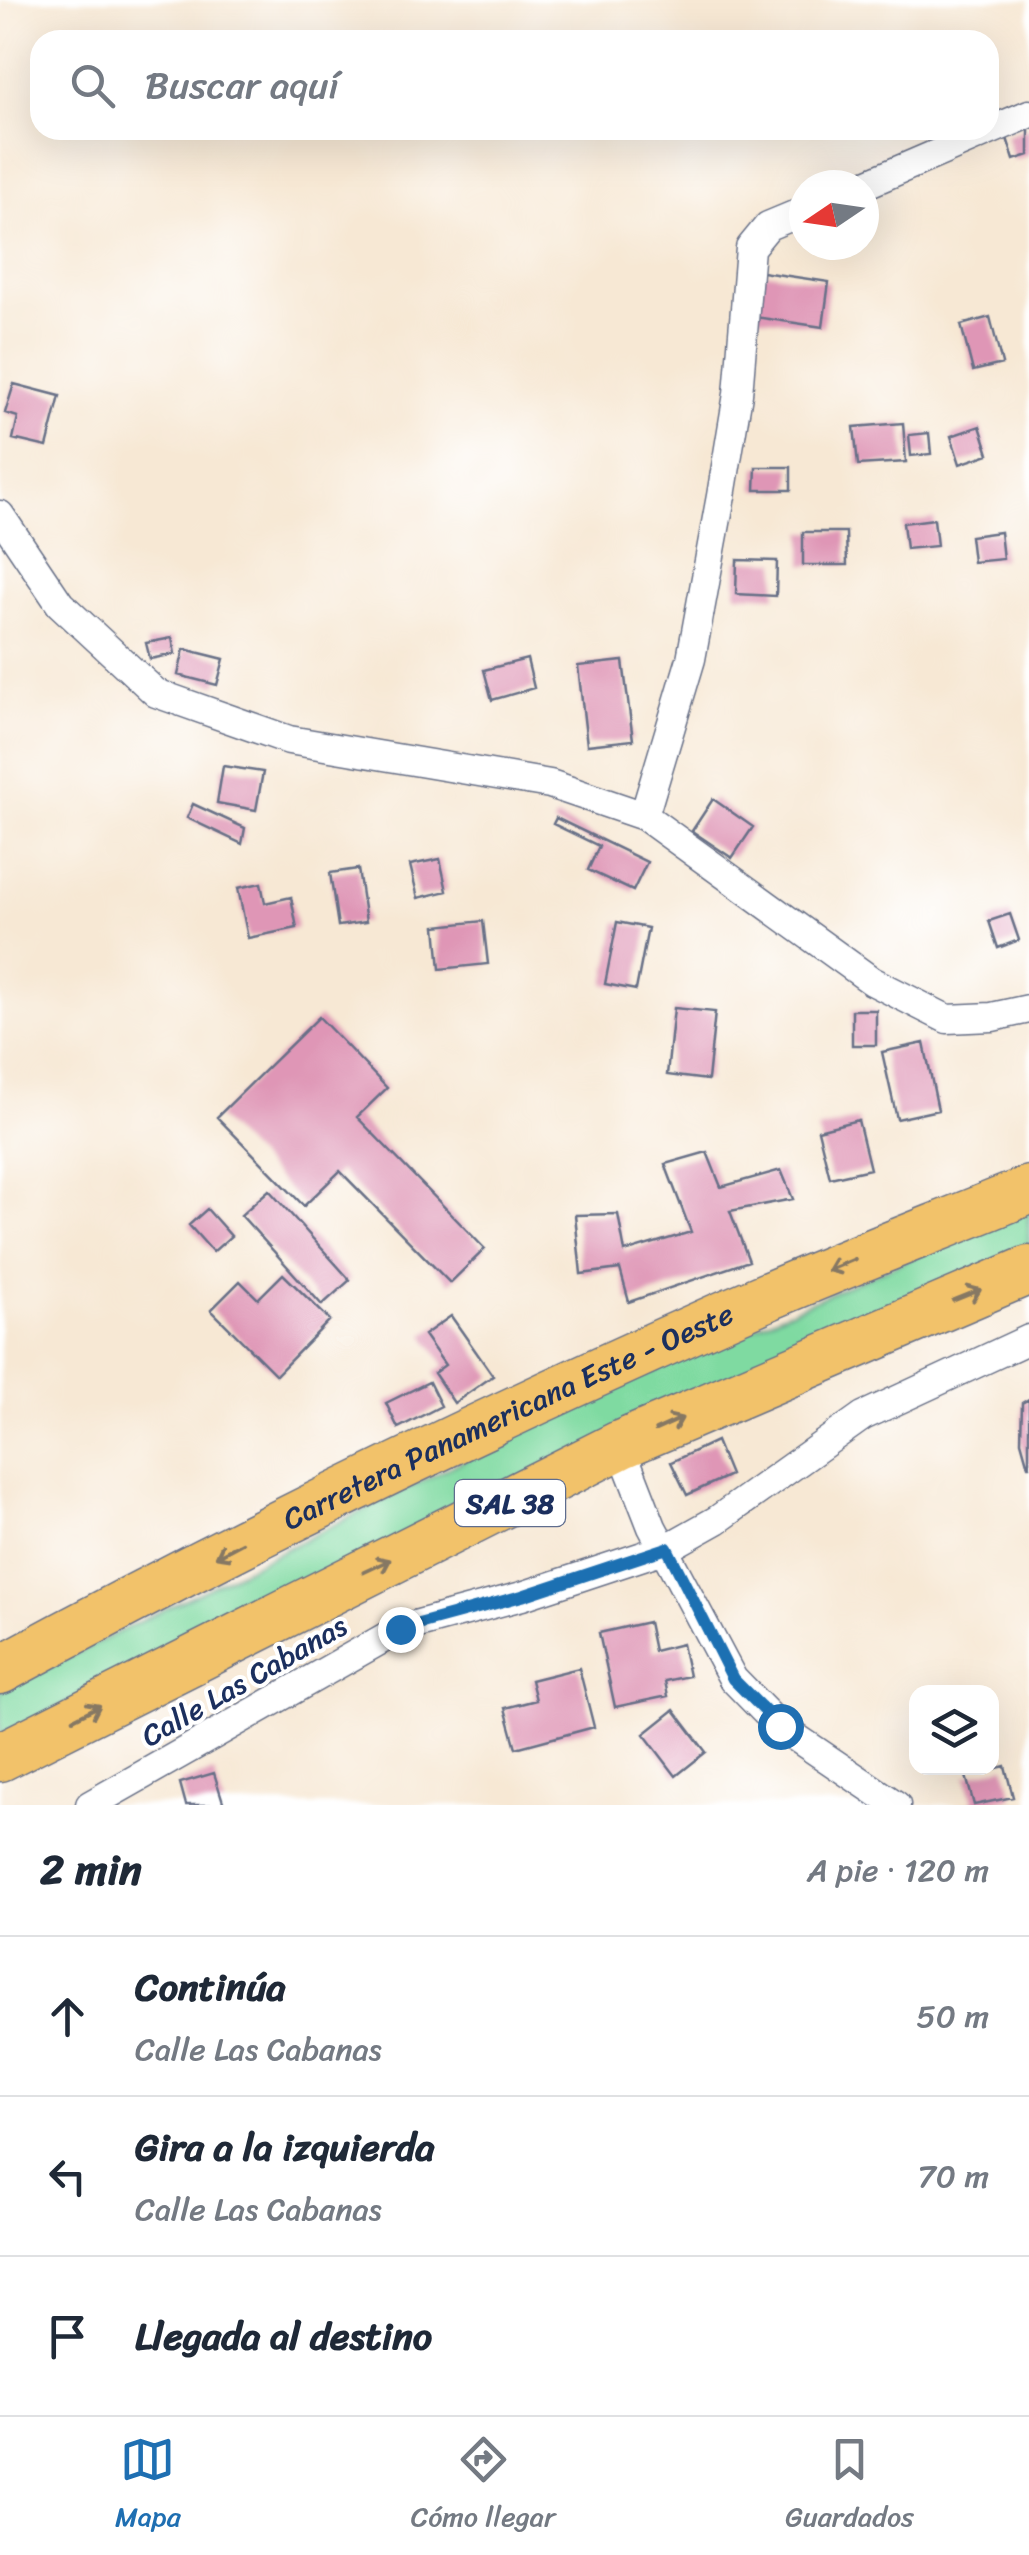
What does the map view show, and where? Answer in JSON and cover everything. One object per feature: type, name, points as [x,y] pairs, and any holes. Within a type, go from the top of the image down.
[{"type":"highway","name":"Carretera Panamericana Este - Oeste","points":[[0,1670],[283,1522],[542,1398],[843,1264],[1029,1190]]},
{"type":"highway","name":"SAL 38","points":[[0,1757],[620,1445],[1029,1270]]},
{"type":"street","points":[[999,127],[1029,114]]},
{"type":"street","points":[[879,179],[969,140]]},
{"type":"street","points":[[644,816],[690,660],[721,496],[738,394],[750,248],[768,226],[789,217]]},
{"type":"street","points":[[0,516],[60,604],[156,692],[289,740],[550,784],[644,816],[872,981],[947,1019],[992,1017],[1029,1009]]},
{"type":"street","name":"Calle Las Cabanas","points":[[90,1805],[400,1629],[522,1596],[667,1548],[717,1520],[863,1416],[1029,1339]]},
{"type":"street","points":[[620,1445],[641,1503],[733,1679],[780,1726],[896,1805]]},
{"type":"green space","points":[[1029,1206],[1029,1255],[0,1735],[0,1691],[565,1410]]},
{"type":"building","points":[[1029,128],[1029,155],[1014,160],[1006,135]]},
{"type":"building","points":[[762,272],[829,282],[823,327],[755,317]]},
{"type":"building","points":[[990,317],[1002,364],[973,371],[961,325]]},
{"type":"building","points":[[14,384],[60,396],[47,447],[13,439],[18,417],[5,413]]},
{"type":"building","points":[[903,423],[906,462],[858,465],[854,427]]},
{"type":"building","points":[[980,426],[989,454],[960,464],[951,436]]},
{"type":"building","points":[[929,433],[931,454],[911,456],[909,435]]},
{"type":"building","points":[[756,467],[791,467],[791,490],[755,490]]},
{"type":"building","points":[[934,519],[937,546],[906,549],[903,523]]},
{"type":"building","points":[[803,532],[846,532],[847,565],[803,565]]},
{"type":"building","points":[[1000,532],[1003,559],[973,562],[970,536]]},
{"type":"building","points":[[737,560],[777,561],[776,596],[736,594]]},
{"type":"building","points":[[172,638],[175,654],[150,659],[146,643]]},
{"type":"building","points":[[184,649],[224,659],[217,685],[178,675]]},
{"type":"building","points":[[527,659],[534,688],[492,700],[484,670]]},
{"type":"building","points":[[623,661],[633,740],[587,745],[578,666]]},
{"type":"building","points":[[223,766],[263,772],[256,810],[217,803]]},
{"type":"building","points":[[713,799],[753,827],[732,858],[692,831]]},
{"type":"building","points":[[193,804],[245,828],[242,844],[187,818]]},
{"type":"building","points":[[556,818],[647,862],[633,891],[588,870],[599,846],[553,824]]},
{"type":"building","points":[[440,859],[447,891],[418,898],[410,865]]},
{"type":"building","points":[[358,869],[366,922],[338,926],[330,873]]},
{"type":"building","points":[[261,883],[265,903],[291,897],[297,928],[248,938],[238,888]]},
{"type":"building","points":[[1010,914],[1019,940],[998,948],[989,921]]},
{"type":"building","points":[[483,921],[488,964],[440,969],[436,926]]},
{"type":"building","points":[[617,922],[648,928],[636,990],[605,984]]},
{"type":"building","points":[[674,1008],[715,1012],[708,1080],[667,1075]]},
{"type":"building","points":[[852,1010],[876,1010],[876,1045],[852,1045]]},
{"type":"building","points":[[319,1017],[387,1088],[357,1117],[485,1249],[450,1283],[340,1171],[304,1206],[217,1117]]},
{"type":"building","points":[[924,1043],[938,1110],[897,1119],[882,1052]]},
{"type":"building","points":[[858,1120],[870,1169],[830,1178],[818,1130]]},
{"type":"building","points":[[707,1152],[721,1187],[781,1170],[793,1199],[730,1211],[749,1261],[629,1302],[620,1269],[581,1274],[575,1215],[618,1214],[625,1252],[691,1232],[665,1164]]},
{"type":"building","points":[[269,1190],[350,1280],[322,1305],[241,1215]]},
{"type":"building","points":[[207,1209],[231,1236],[213,1252],[189,1225]]},
{"type":"building","points":[[283,1274],[330,1320],[276,1375],[211,1310],[240,1281],[258,1299]]},
{"type":"building","points":[[451,1316],[493,1376],[454,1403],[434,1373],[445,1365],[424,1335]]},
{"type":"building","points":[[429,1382],[441,1406],[398,1428],[386,1403]]},
{"type":"building","points":[[1029,1399],[1028,1466],[1021,1441],[1022,1403]]},
{"type":"building","points":[[716,1441],[730,1475],[687,1495],[671,1462]]},
{"type":"building","points":[[648,1622],[654,1651],[682,1644],[689,1676],[665,1681],[668,1696],[615,1707],[599,1633]]},
{"type":"building","points":[[579,1668],[594,1727],[516,1748],[505,1708],[536,1700],[531,1680]]},
{"type":"building","points":[[674,1710],[706,1752],[676,1776],[644,1734]]},
{"type":"building","points":[[1005,1766],[1013,1797],[974,1805],[966,1776],[999,1775],[999,1768]]},
{"type":"building","points":[[214,1773],[224,1805],[186,1805],[180,1783]]},
{"type":"route","points":[[400,1629],[522,1596],[667,1548],[697,1616],[733,1679],[780,1726]]}]
